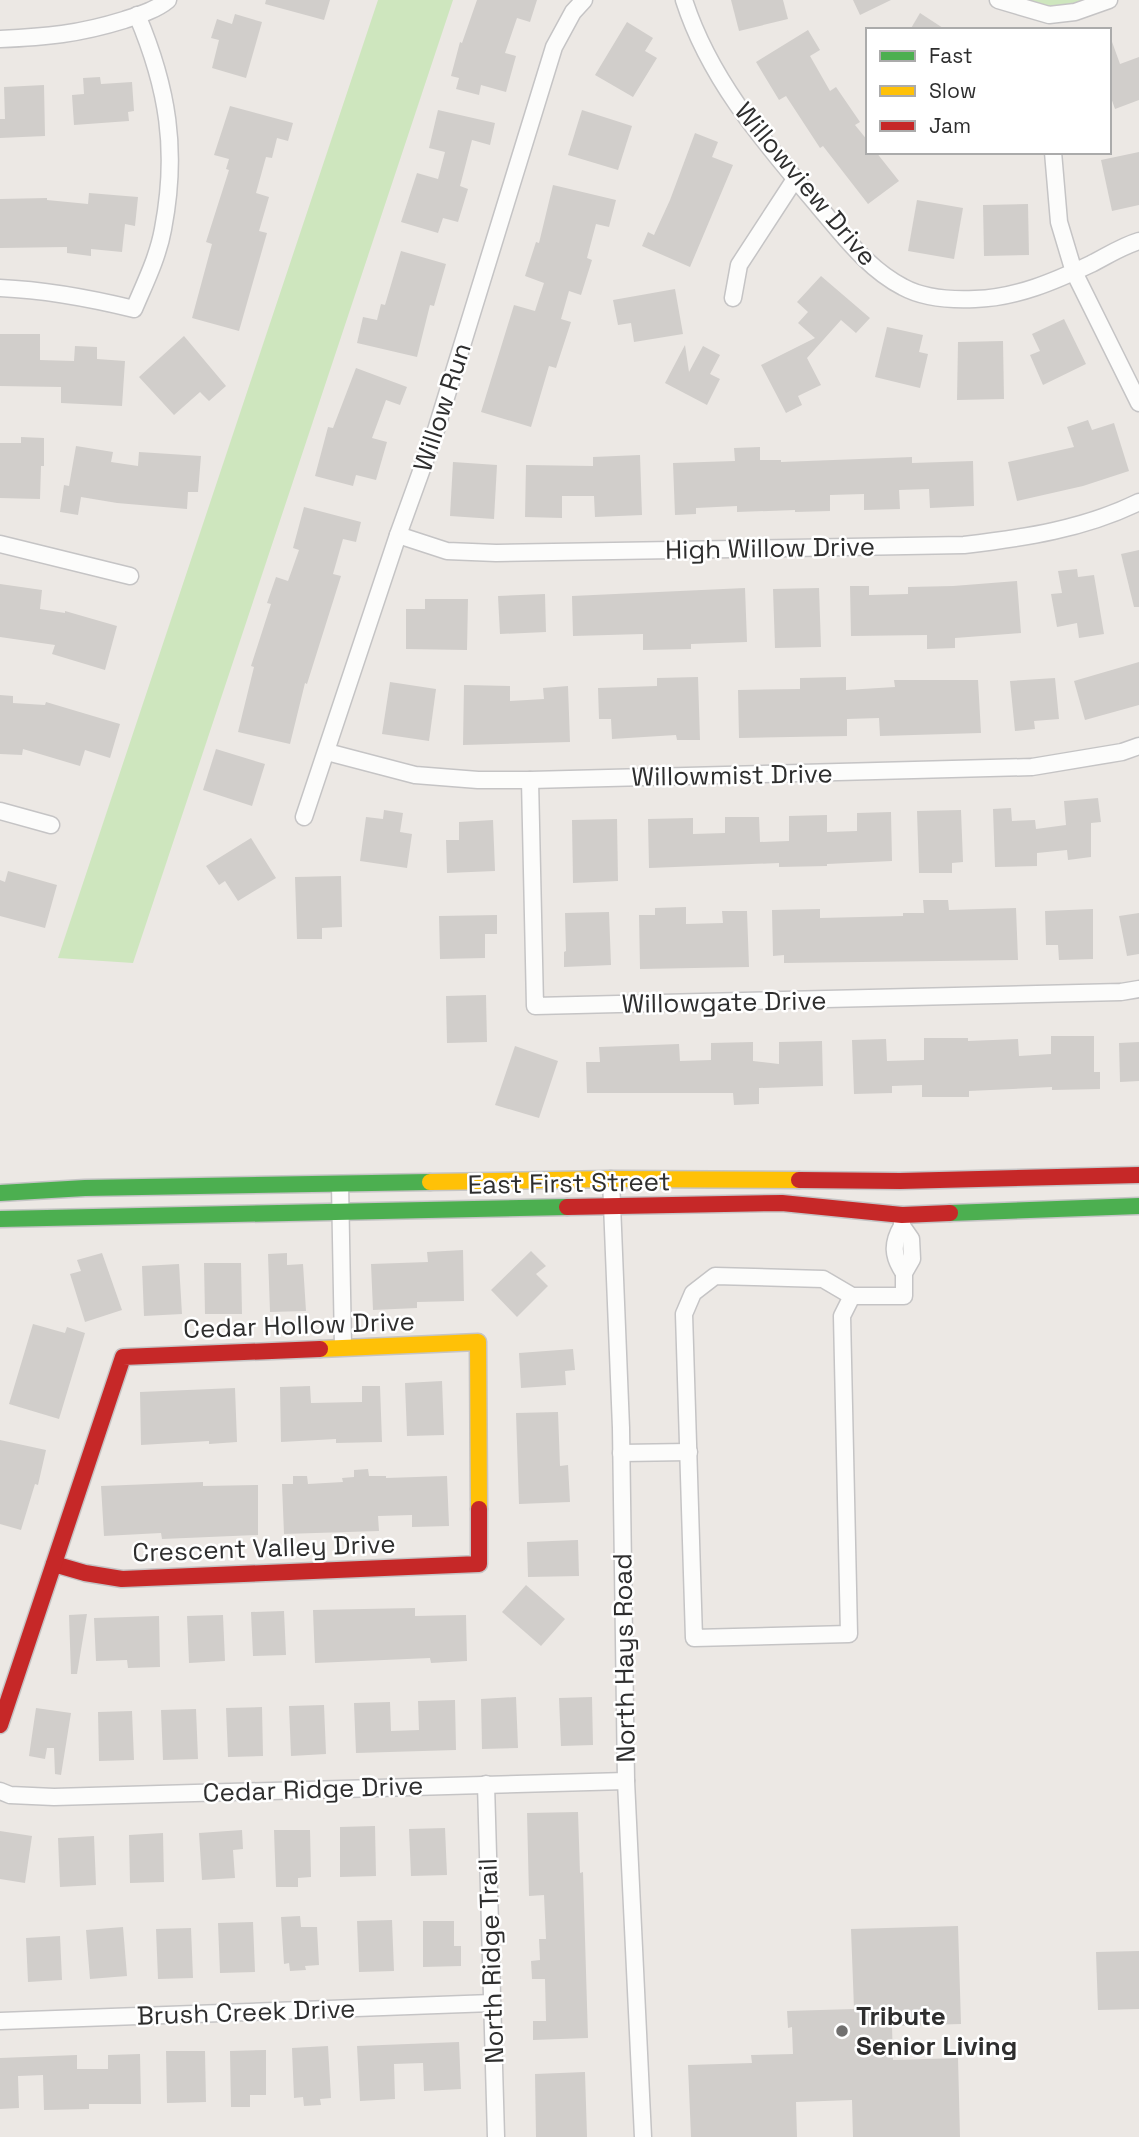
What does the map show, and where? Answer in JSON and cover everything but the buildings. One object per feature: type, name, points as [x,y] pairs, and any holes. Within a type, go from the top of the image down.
[{"type":"main road","name":"East First Street","points":[[0,1193],[85,1188],[611,1179],[901,1204],[1139,1175]]},
{"type":"main road","points":[[85,1188],[87,1216]]},
{"type":"main road","name":"East First Street","points":[[0,1219],[782,1203],[1139,1206]]},
{"type":"main road","name":"Cedar Hollow Drive","points":[[54,1564],[122,1357],[478,1342],[479,1564]]},
{"type":"main road","points":[[0,1725],[54,1564]]},
{"type":"main road","name":"Crescent Valley Drive","points":[[54,1564],[85,1573],[122,1579],[479,1564]]},
{"type":"street","points":[[0,39],[86,32],[137,15],[169,0]]},
{"type":"street","name":"Willow Run","points":[[304,817],[436,430],[554,47],[573,12],[584,0]]},
{"type":"street","name":"Willowview Drive","points":[[684,0],[692,27],[718,77],[756,132],[868,263],[904,288],[940,298],[977,299],[1008,295],[1038,287],[1139,241]]},
{"type":"street","points":[[998,0],[1050,23],[1109,0]]},
{"type":"street","points":[[0,288],[89,298],[134,309],[152,267],[163,230],[169,177],[169,127],[163,89],[154,55],[137,15]]},
{"type":"street","points":[[1053,154],[1059,222],[1074,272],[1139,402]]},
{"type":"street","points":[[733,298],[739,265],[795,178]]},
{"type":"street","name":"High Willow Drive","points":[[398,535],[447,551],[496,553],[964,545],[1033,537],[1113,514],[1139,502]]},
{"type":"street","points":[[0,544],[130,576]]},
{"type":"street","name":"Willowmist Drive","points":[[327,752],[415,775],[478,780],[530,780],[1032,767],[1122,752],[1139,746]]},
{"type":"street","name":"Willowgate Drive","points":[[530,780],[535,1006],[1121,992],[1139,989]]},
{"type":"street","points":[[0,811],[51,825]]},
{"type":"street","name":"North Hays Road","points":[[611,1179],[621,1452],[626,1781],[643,2137]]},
{"type":"street","points":[[340,1184],[343,1347]]},
{"type":"street","points":[[852,1296],[842,1317],[849,1634],[694,1638],[684,1314],[693,1293],[715,1276],[823,1279],[852,1296],[904,1296],[904,1273],[912,1259],[911,1239],[901,1204]]},
{"type":"street","points":[[621,1452],[689,1452]]},
{"type":"street","name":"Cedar Ridge Drive","points":[[0,1791],[10,1795],[54,1797],[626,1781]]},
{"type":"street","name":"North Ridge Trail","points":[[486,1784],[496,2137]]},
{"type":"street","name":"Brush Creek Drive","points":[[0,2021],[492,2003]]},
{"type":"green space","points":[[378,0],[453,0],[133,963],[58,958]]},
{"type":"green space","points":[[1025,0],[1090,0],[1052,8]]},
{"type":"traffic: fast","points":[[0,1193],[85,1188],[430,1182]]},
{"type":"traffic: fast","points":[[950,1213],[1139,1206]]},
{"type":"traffic: fast","points":[[0,1219],[567,1207]]},
{"type":"traffic: slow","points":[[430,1182],[799,1180]]},
{"type":"traffic: slow","points":[[320,1349],[478,1342],[479,1509]]},
{"type":"traffic: jam","points":[[799,1180],[900,1181],[1139,1175]]},
{"type":"traffic: jam","points":[[567,1207],[782,1203],[902,1215],[950,1213]]},
{"type":"traffic: jam","points":[[0,1725],[123,1357],[320,1349]]},
{"type":"traffic: jam","points":[[54,1564],[85,1573],[122,1579],[479,1564],[479,1509]]},
{"type":"place","name":"Tribute Senior Living","points":[[842,2031]]}]
